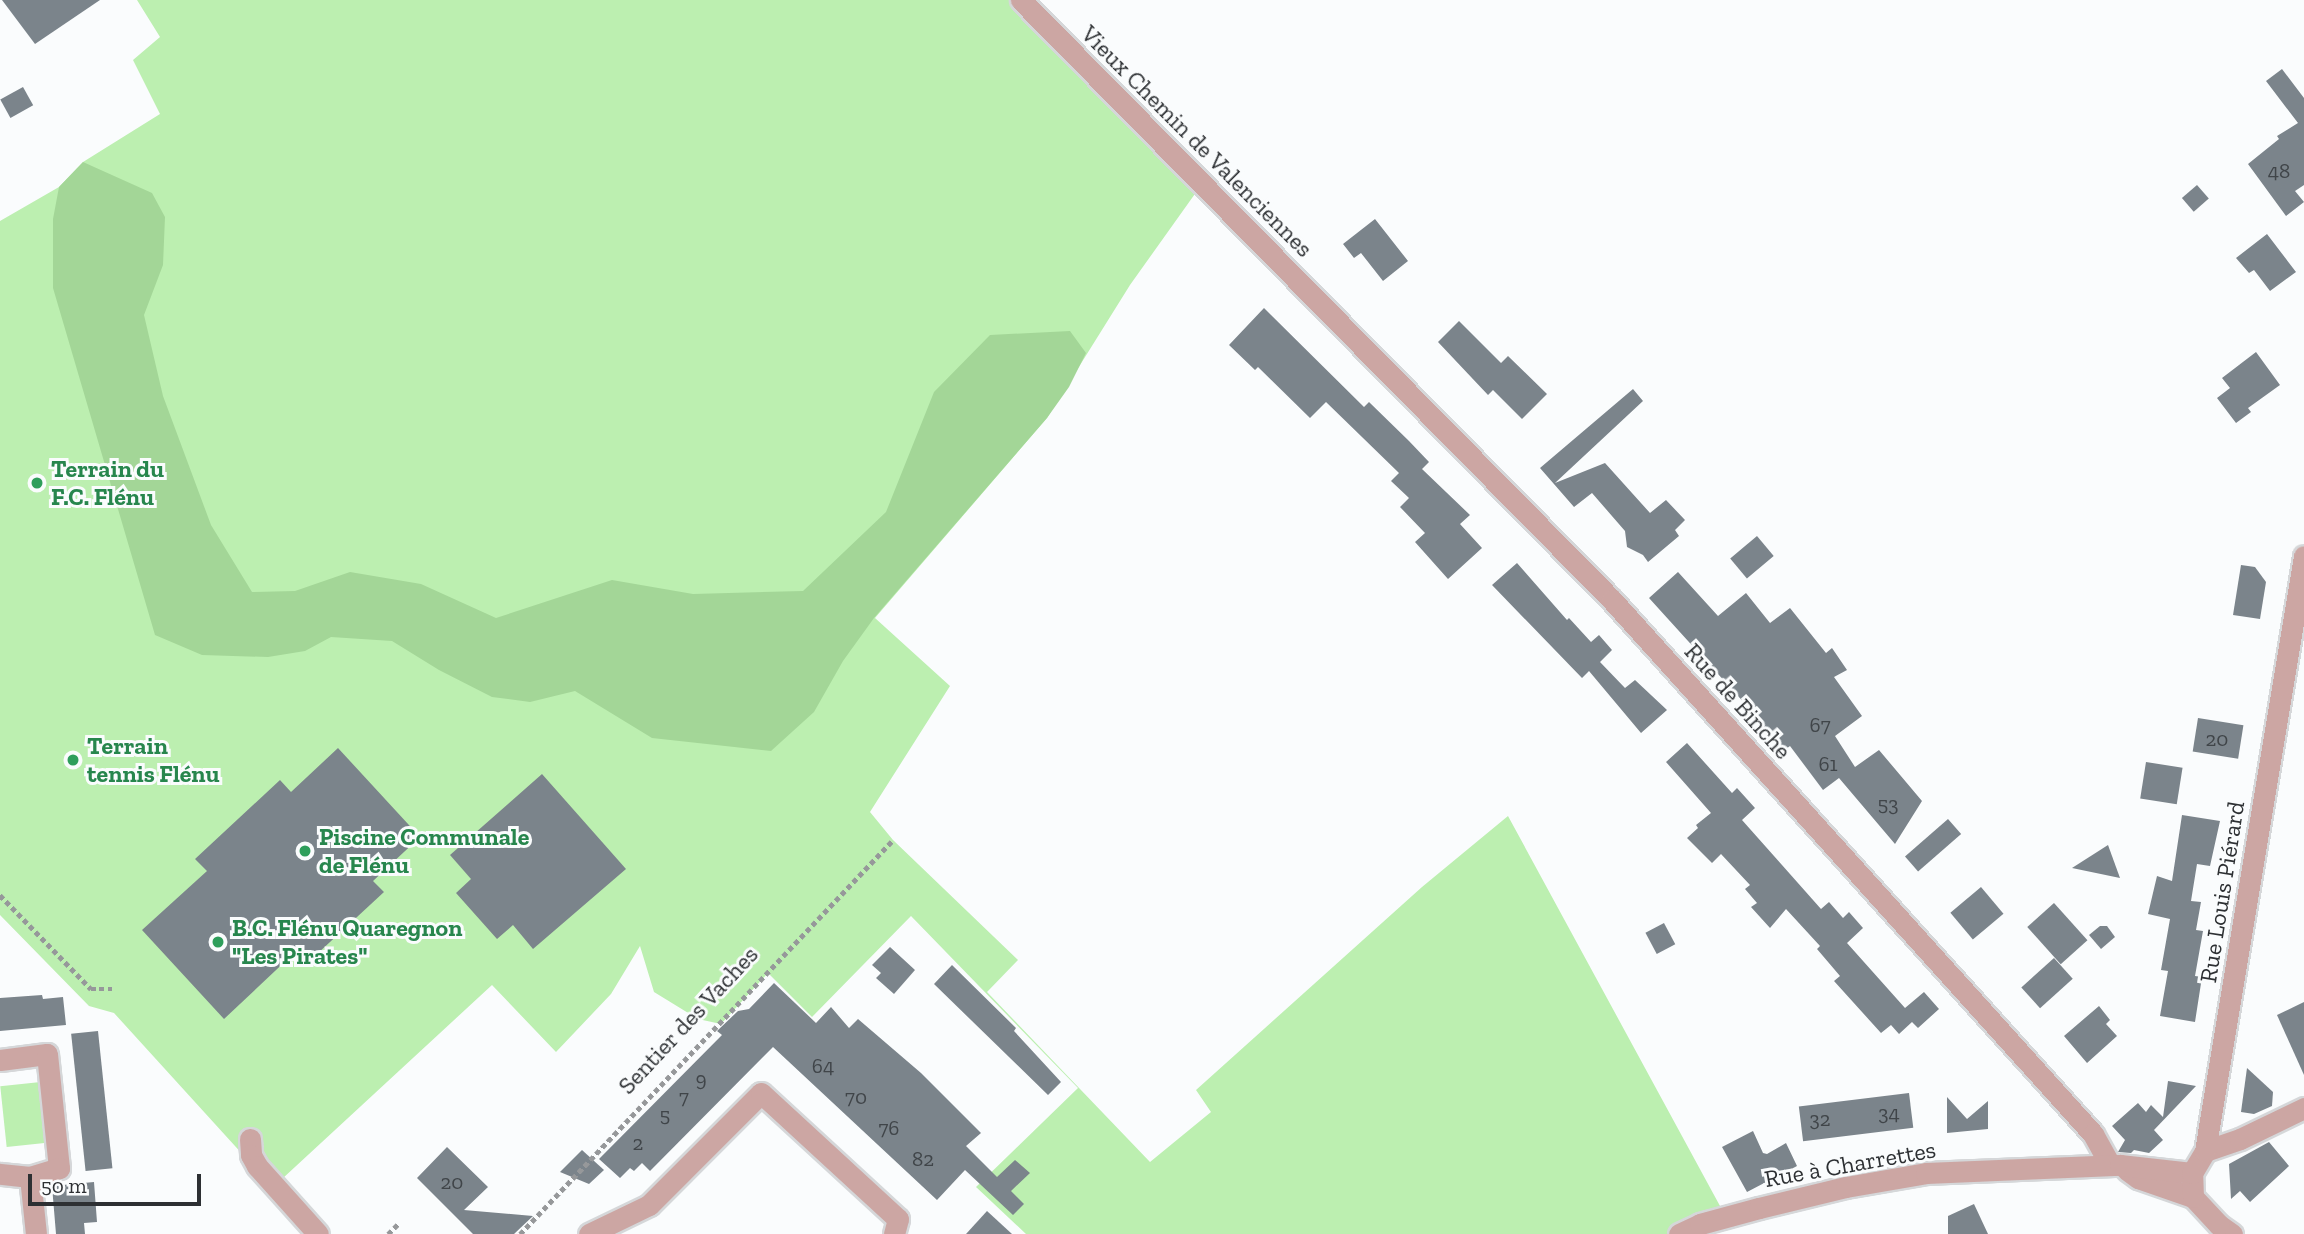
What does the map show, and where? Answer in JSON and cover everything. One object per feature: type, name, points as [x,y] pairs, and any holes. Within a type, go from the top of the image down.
[{"type":"street","name":"Vieux Chemin de Valenciennes","points":[[1021,0],[1308,288]]},
{"type":"street","name":"Rue de Binche","points":[[1308,288],[1612,600],[2093,1134],[2115,1165]]},
{"type":"street","name":"Rue Louis Piérard","points":[[2192,1173],[2205,1151],[2304,556]]},
{"type":"street","points":[[0,1060],[47,1054],[59,1168],[30,1177],[0,1174]]},
{"type":"street","points":[[589,1234],[649,1205],[761,1093],[898,1219],[894,1234]]},
{"type":"street","points":[[2205,1151],[2240,1139],[2304,1108]]},
{"type":"street","points":[[250,1139],[251,1155],[257,1166],[318,1234]]},
{"type":"street","name":"Rue à Charrettes","points":[[1679,1234],[1700,1224],[1846,1186],[1926,1173],[2115,1165],[2192,1173]]},
{"type":"street","points":[[2115,1165],[2138,1178],[2193,1196],[2223,1231]]},
{"type":"street","points":[[2192,1173],[2193,1196]]},
{"type":"street","points":[[30,1177],[36,1234]]},
{"type":"path","name":"Sentier des Vaches","points":[[520,1234],[893,840]]},
{"type":"path","points":[[0,895],[91,989],[112,989]]},
{"type":"path","points":[[388,1234],[398,1224]]},
{"type":"green space","points":[[137,0],[1021,0],[1202,184],[1130,285],[1047,418],[875,618],[950,686],[870,812],[893,840],[1018,960],[987,992],[1150,1162],[1211,1112],[1196,1090],[1422,887],[1508,816],[1726,1217],[1679,1234],[1026,1234],[976,1187],[1078,1088],[911,916],[812,1017],[768,973],[721,1024],[698,1019],[654,992],[640,946],[611,994],[556,1052],[492,985],[269,1191],[245,1157],[114,1013],[89,1006],[0,915],[0,221],[59,187],[83,162],[160,114],[133,60],[160,37]]},
{"type":"green space","points":[[83,162],[152,193],[165,217],[163,265],[144,315],[163,396],[211,525],[252,592],[295,591],[350,572],[421,584],[496,618],[612,580],[693,594],[803,591],[886,512],[934,392],[990,335],[1070,331],[1086,353],[1069,387],[1047,418],[874,618],[843,661],[814,712],[771,751],[652,738],[575,691],[530,702],[492,697],[439,670],[392,641],[331,637],[305,651],[268,657],[202,655],[155,635],[53,288],[53,219],[59,187]]},
{"type":"green space","points":[[50,1081],[56,1142],[7,1147],[0,1086]]},
{"type":"building","points":[[2,0],[100,0],[35,44]]},
{"type":"building","points":[[2282,69],[2304,98],[2304,185],[2295,191],[2304,202],[2286,216],[2248,164],[2279,139],[2277,136],[2298,123],[2266,81]]},
{"type":"building","points":[[23,87],[33,105],[10,118],[0,100]]},
{"type":"building","points":[[2197,185],[2209,199],[2194,212],[2182,198]]},
{"type":"building","points":[[1375,219],[1408,261],[1383,281],[1361,253],[1354,258],[1343,244]]},
{"type":"building","points":[[2267,234],[2296,272],[2270,291],[2254,270],[2249,273],[2236,258]]},
{"type":"building","points":[[1264,308],[1364,407],[1369,402],[1409,441],[1429,462],[1422,469],[1470,515],[1460,524],[1482,548],[1448,579],[1415,542],[1425,533],[1400,507],[1409,498],[1391,481],[1399,473],[1326,402],[1310,418],[1258,367],[1255,370],[1229,345]]},
{"type":"building","points":[[1459,321],[1501,363],[1508,356],[1547,394],[1522,419],[1493,390],[1488,395],[1438,342]]},
{"type":"building","points":[[2256,352],[2280,385],[2248,408],[2251,412],[2236,423],[2217,398],[2230,388],[2222,378]]},
{"type":"building","points":[[1633,389],[1643,401],[1555,483],[1605,463],[1650,513],[1666,500],[1685,520],[1675,530],[1679,536],[1648,562],[1643,555],[1627,547],[1625,531],[1592,493],[1574,507],[1540,468]]},
{"type":"building","points":[[1757,536],[1774,556],[1747,578],[1730,558]]},
{"type":"building","points":[[1517,563],[1567,620],[1569,618],[1591,642],[1599,635],[1612,650],[1600,662],[1625,688],[1635,680],[1667,710],[1641,733],[1589,671],[1582,678],[1492,585]]},
{"type":"building","points":[[2241,565],[2255,567],[2266,582],[2260,619],[2233,615]]},
{"type":"building","points":[[1678,572],[1718,616],[1746,593],[1770,623],[1790,608],[1826,653],[1832,648],[1847,670],[1834,677],[1862,716],[1835,736],[1855,767],[1879,750],[1922,801],[1895,844],[1839,778],[1823,790],[1790,746],[1779,754],[1754,719],[1757,717],[1649,598]]},
{"type":"building","points":[[2198,718],[2243,725],[2238,759],[2193,752]]},
{"type":"building","points":[[1687,743],[1732,793],[1737,788],[1755,808],[1742,820],[1821,909],[1829,902],[1843,918],[1849,912],[1863,928],[1847,943],[1905,1008],[1924,992],[1939,1009],[1918,1028],[1912,1022],[1899,1034],[1891,1025],[1881,1033],[1834,981],[1840,976],[1817,949],[1820,946],[1786,909],[1770,928],[1751,907],[1757,903],[1745,889],[1750,885],[1721,854],[1712,863],[1687,838],[1698,828],[1696,825],[1711,813],[1666,762]]},
{"type":"building","name":"Piscine Communale de Flénu","points":[[338,748],[420,837],[373,881],[384,892],[303,967],[292,955],[224,1019],[142,930],[207,871],[195,859],[280,780],[291,792]]},
{"type":"building","points":[[2146,762],[2183,768],[2177,804],[2140,799]]},
{"type":"building","points":[[542,774],[626,869],[533,949],[513,925],[497,939],[456,893],[471,879],[450,855]]},
{"type":"building","points":[[2182,815],[2220,821],[2210,866],[2197,864],[2191,901],[2201,902],[2196,930],[2203,931],[2195,976],[2202,977],[2195,1022],[2160,1016],[2168,971],[2161,970],[2170,919],[2148,914],[2157,876],[2172,881]]},
{"type":"building","points":[[1948,819],[1961,834],[1918,871],[1905,856]]},
{"type":"building","points":[[2108,845],[2120,878],[2072,868]]},
{"type":"building","points":[[1981,887],[2003,914],[1973,940],[1950,913]]},
{"type":"building","points":[[2054,903],[2087,940],[2061,964],[2027,927]]},
{"type":"building","points":[[1664,923],[1675,944],[1657,954],[1645,933]]},
{"type":"building","points":[[2100,926],[2107,926],[2115,937],[2101,949],[2089,935]]},
{"type":"building","points":[[890,947],[915,970],[894,994],[876,978],[881,973],[872,965]]},
{"type":"building","points":[[2054,958],[2073,979],[2040,1008],[2021,987]]},
{"type":"building","points":[[952,965],[1016,1028],[1014,1031],[1061,1082],[1048,1095],[934,984]]},
{"type":"building","points":[[774,983],[816,1023],[831,1007],[849,1028],[858,1019],[921,1073],[981,1133],[966,1146],[997,1177],[1015,1160],[1030,1173],[1011,1191],[1024,1204],[1013,1215],[965,1170],[937,1200],[773,1047],[650,1171],[642,1163],[634,1171],[630,1168],[620,1178],[599,1159],[722,1035],[717,1031],[738,1011],[749,1009]]},
{"type":"building","points":[[42,995],[43,999],[63,997],[66,1025],[0,1031],[0,998]]},
{"type":"building","points":[[2304,1002],[2304,1075],[2277,1015]]},
{"type":"building","points":[[2099,1006],[2110,1020],[2106,1024],[2117,1036],[2087,1063],[2064,1036]]},
{"type":"building","points":[[98,1031],[112,1168],[86,1171],[71,1034]]},
{"type":"building","points":[[2247,1068],[2273,1092],[2272,1106],[2254,1114],[2241,1112]]},
{"type":"building","points":[[2168,1081],[2196,1086],[2154,1130],[2163,1140],[2149,1153],[2134,1150],[2131,1153],[2118,1152],[2125,1140],[2112,1126],[2138,1103],[2146,1112],[2151,1105],[2163,1117]]},
{"type":"building","points":[[1909,1093],[1913,1128],[1803,1141],[1799,1107]]},
{"type":"building","points":[[1947,1097],[1967,1119],[1988,1101],[1988,1129],[1947,1133]]},
{"type":"building","points":[[1753,1131],[1763,1153],[1767,1154],[1786,1143],[1797,1166],[1747,1192],[1722,1147]]},
{"type":"building","points":[[2269,1142],[2289,1166],[2250,1202],[2240,1191],[2231,1199],[2229,1164]]},
{"type":"building","points":[[447,1147],[488,1187],[464,1210],[533,1216],[514,1234],[473,1234],[417,1178]]},
{"type":"building","points":[[582,1150],[604,1170],[589,1184],[560,1172]]},
{"type":"building","points":[[94,1182],[97,1222],[84,1223],[85,1234],[56,1234],[52,1186]]},
{"type":"building","points":[[1974,1204],[1988,1234],[1948,1234],[1948,1216]]},
{"type":"building","points":[[987,1211],[1012,1234],[966,1234]]},
{"type":"place","name":"Terrain du F.C. Flénu","points":[[37,483]]},
{"type":"place","name":"Terrain tennis Flénu","points":[[73,760]]},
{"type":"place","name":"Piscine Communale de Flénu","points":[[305,851]]},
{"type":"place","name":"B.C. Flénu Quaregnon \"Les Pirates\"","points":[[218,942]]}]
